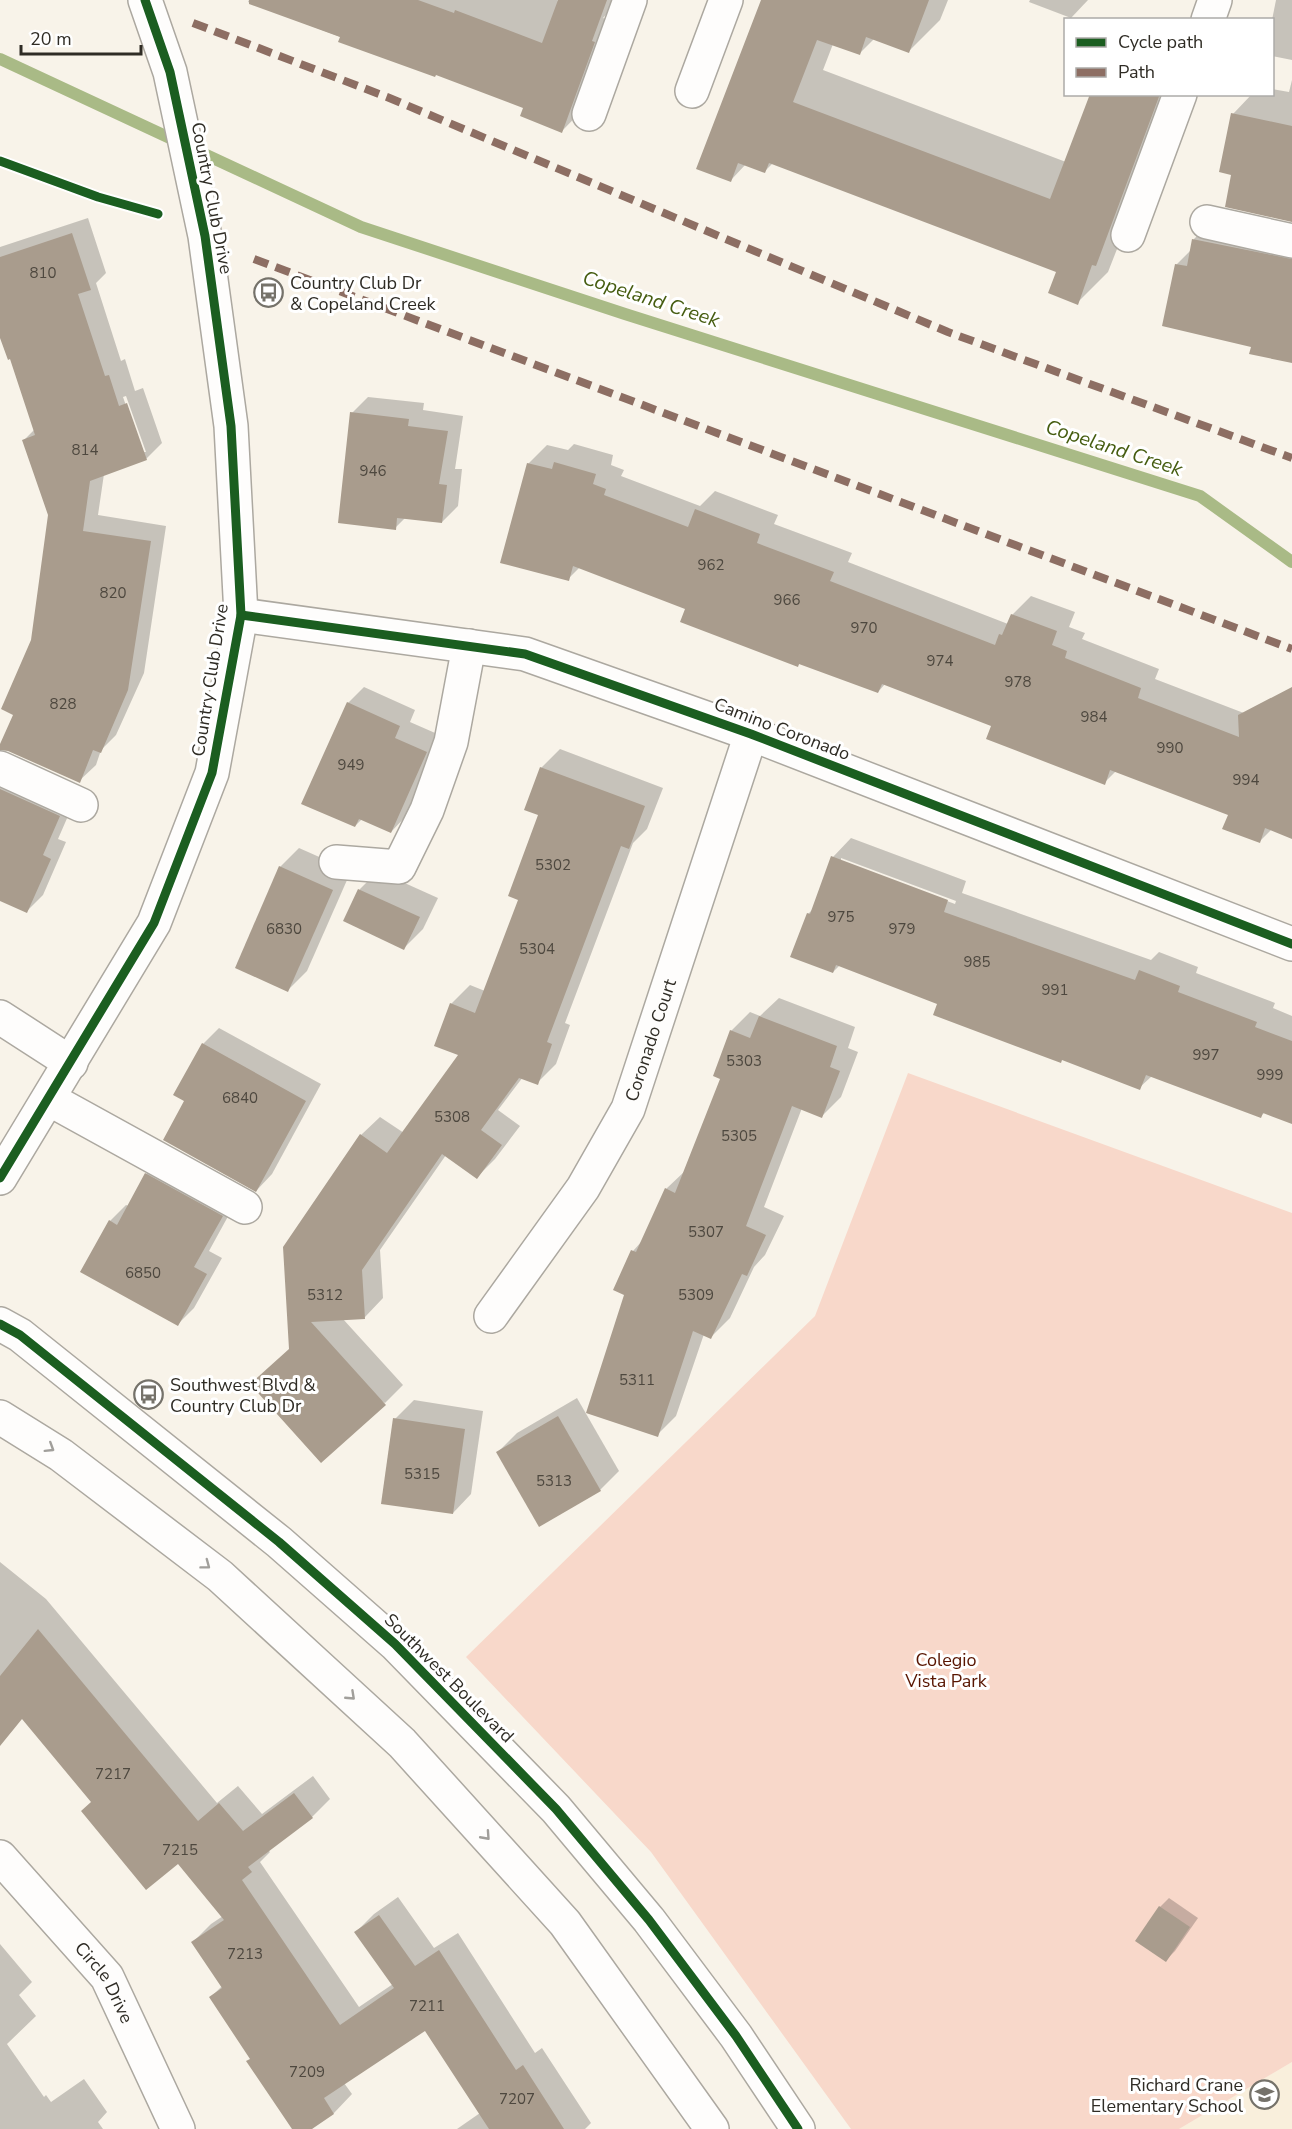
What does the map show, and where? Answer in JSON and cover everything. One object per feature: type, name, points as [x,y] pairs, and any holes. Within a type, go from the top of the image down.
[{"type":"street","name":"Country Club Drive","points":[[0,1178],[154,922],[212,772],[241,615],[231,426],[205,236],[170,72],[145,0]]},
{"type":"street","points":[[588,114],[630,0]]},
{"type":"street","points":[[692,92],[726,0]]},
{"type":"street","points":[[1209,18],[1215,0]]},
{"type":"street","points":[[1128,235],[1179,96]]},
{"type":"street","points":[[1207,222],[1292,241]]},
{"type":"street","name":"Camino Coronado","points":[[241,615],[525,654],[751,734],[1292,944]]},
{"type":"street","points":[[336,862],[399,867],[427,810],[451,742],[469,646]]},
{"type":"street","name":"Coronado Court","points":[[491,1316],[583,1188],[628,1109],[751,734]]},
{"type":"street","points":[[0,768],[81,805]]},
{"type":"street","points":[[0,1017],[71,1063]]},
{"type":"street","points":[[49,1099],[245,1207]]},
{"type":"street","name":"Southwest Boulevard","points":[[0,1324],[20,1335],[279,1542],[395,1644],[556,1809],[649,1920],[736,2036],[798,2129]]},
{"type":"street","points":[[0,1417],[61,1455],[220,1576],[402,1743],[565,1923],[712,2129]]},
{"type":"street","name":"Circle Drive","points":[[0,1857],[107,1977],[178,2129]]},
{"type":"shaded area","name":"Richard Crane Elementary School","points":[[1292,2062],[1292,2129],[1179,2129]]},
{"type":"green space","name":"Colegio Vista Park","points":[[908,1073],[1292,1213],[1292,2062],[1179,2129],[851,2129],[651,1852],[466,1657],[815,1316]]},
{"type":"building","points":[[249,0],[418,0],[454,13],[455,10],[542,43],[558,0],[607,0],[592,41],[595,42],[562,133],[520,116],[523,108],[436,75],[435,77],[338,42],[340,37],[249,4]]},
{"type":"building","points":[[761,0],[929,0],[909,53],[866,37],[860,55],[817,40],[793,102],[1050,199],[1089,96],[1159,96],[1096,266],[1092,265],[1078,305],[1048,293],[1056,272],[769,163],[765,173],[738,163],[731,182],[696,169]]},
{"type":"building","points":[[1231,113],[1292,126],[1292,222],[1225,207],[1231,175],[1219,172]]},
{"type":"building","points":[[72,233],[91,290],[78,294],[105,376],[109,375],[119,406],[127,403],[147,460],[90,481],[83,531],[151,541],[128,690],[101,753],[93,750],[80,783],[8,751],[0,750],[0,744],[13,715],[1,709],[31,640],[48,515],[22,440],[35,435],[10,359],[8,360],[0,338],[0,257]]},
{"type":"building","points":[[1192,239],[1292,259],[1292,363],[1249,354],[1251,347],[1162,326],[1175,264],[1187,266]]},
{"type":"building","points":[[350,412],[409,419],[408,426],[448,431],[439,484],[447,485],[442,523],[397,518],[396,530],[338,523]]},
{"type":"building","points":[[554,462],[596,474],[593,484],[606,489],[604,495],[688,527],[695,509],[760,534],[757,543],[834,572],[830,581],[995,645],[1011,614],[1057,631],[1052,645],[1067,651],[1065,658],[1141,688],[1138,698],[1239,737],[1238,715],[1292,687],[1292,839],[1265,828],[1260,843],[1222,829],[1228,815],[1110,770],[1105,785],[986,739],[991,726],[882,684],[878,693],[799,664],[798,667],[680,622],[685,609],[573,566],[569,581],[500,563],[527,463],[552,469]]},
{"type":"building","points":[[347,702],[400,726],[395,738],[427,752],[391,833],[359,819],[355,827],[301,804]]},
{"type":"building","points":[[540,767],[645,806],[629,849],[621,846],[547,1042],[552,1044],[538,1085],[519,1078],[481,1130],[502,1145],[477,1179],[442,1154],[362,1270],[365,1319],[311,1322],[386,1405],[321,1463],[250,1384],[289,1349],[283,1247],[360,1134],[387,1153],[458,1055],[434,1046],[450,1003],[475,1013],[518,900],[508,896],[538,815],[524,810]]},
{"type":"building","points":[[0,789],[60,816],[43,855],[51,859],[27,913],[0,901]]},
{"type":"building","points":[[831,856],[948,900],[944,912],[1135,980],[1139,970],[1180,986],[1178,992],[1257,1022],[1255,1027],[1292,1041],[1292,1124],[1263,1113],[1261,1118],[1146,1075],[1140,1090],[933,1015],[937,1004],[836,965],[833,973],[790,957],[807,913],[810,914]]},
{"type":"building","points":[[279,866],[333,890],[288,992],[235,968]]},
{"type":"building","points":[[358,889],[420,917],[404,950],[343,921]]},
{"type":"building","points":[[759,1016],[837,1046],[830,1067],[840,1071],[822,1118],[792,1106],[746,1226],[766,1235],[747,1276],[742,1274],[711,1339],[693,1331],[658,1437],[586,1413],[624,1295],[613,1290],[631,1250],[636,1252],[665,1188],[675,1193],[720,1079],[713,1076],[730,1030],[750,1038]]},
{"type":"building","points":[[202,1043],[306,1101],[256,1192],[163,1140],[184,1101],[173,1095]]},
{"type":"building","points":[[145,1173],[223,1216],[194,1267],[207,1274],[178,1326],[80,1272],[109,1220],[117,1225]]},
{"type":"building","points":[[558,1416],[601,1491],[539,1527],[496,1452]]},
{"type":"building","points":[[393,1418],[465,1429],[453,1514],[381,1504]]},
{"type":"building","points":[[38,1629],[198,1821],[219,1803],[243,1831],[294,1793],[313,1818],[248,1867],[252,1872],[242,1880],[340,2025],[394,1988],[354,1932],[379,1915],[415,1966],[439,1950],[516,2070],[523,2065],[564,2129],[489,2129],[425,2031],[324,2098],[334,2114],[312,2129],[292,2129],[246,2061],[250,2059],[209,1997],[222,1988],[191,1942],[224,1920],[178,1864],[146,1890],[81,1811],[91,1802],[22,1719],[0,1746],[0,1676]]},
{"type":"building","points":[[1159,1906],[1190,1927],[1166,1962],[1135,1941]]},
{"type":"waterway","name":"Copeland Creek","points":[[0,59],[361,227],[625,314],[1200,496],[1292,562]]},
{"type":"marked path","points":[[193,23],[387,97],[948,332],[1292,458]]},
{"type":"marked path","points":[[254,259],[1292,649]]},
{"type":"cycle path","points":[[0,1178],[154,923],[212,773],[241,615],[231,426],[205,236],[170,72],[145,0]]},
{"type":"cycle path","points":[[0,161],[98,197],[158,214]]},
{"type":"cycle path","points":[[241,615],[525,654],[751,734],[1292,944]]},
{"type":"cycle path","points":[[0,1324],[20,1335],[279,1542],[395,1644],[556,1809],[649,1920],[736,2036],[798,2129]]},
{"type":"place","name":"Country Club Dr & Copeland Creek","points":[[269,293]]},
{"type":"place","name":"Southwest Blvd & Country Club Dr","points":[[149,1395]]},
{"type":"place","name":"Richard Crane Elementary School","points":[[1264,2095]]}]
